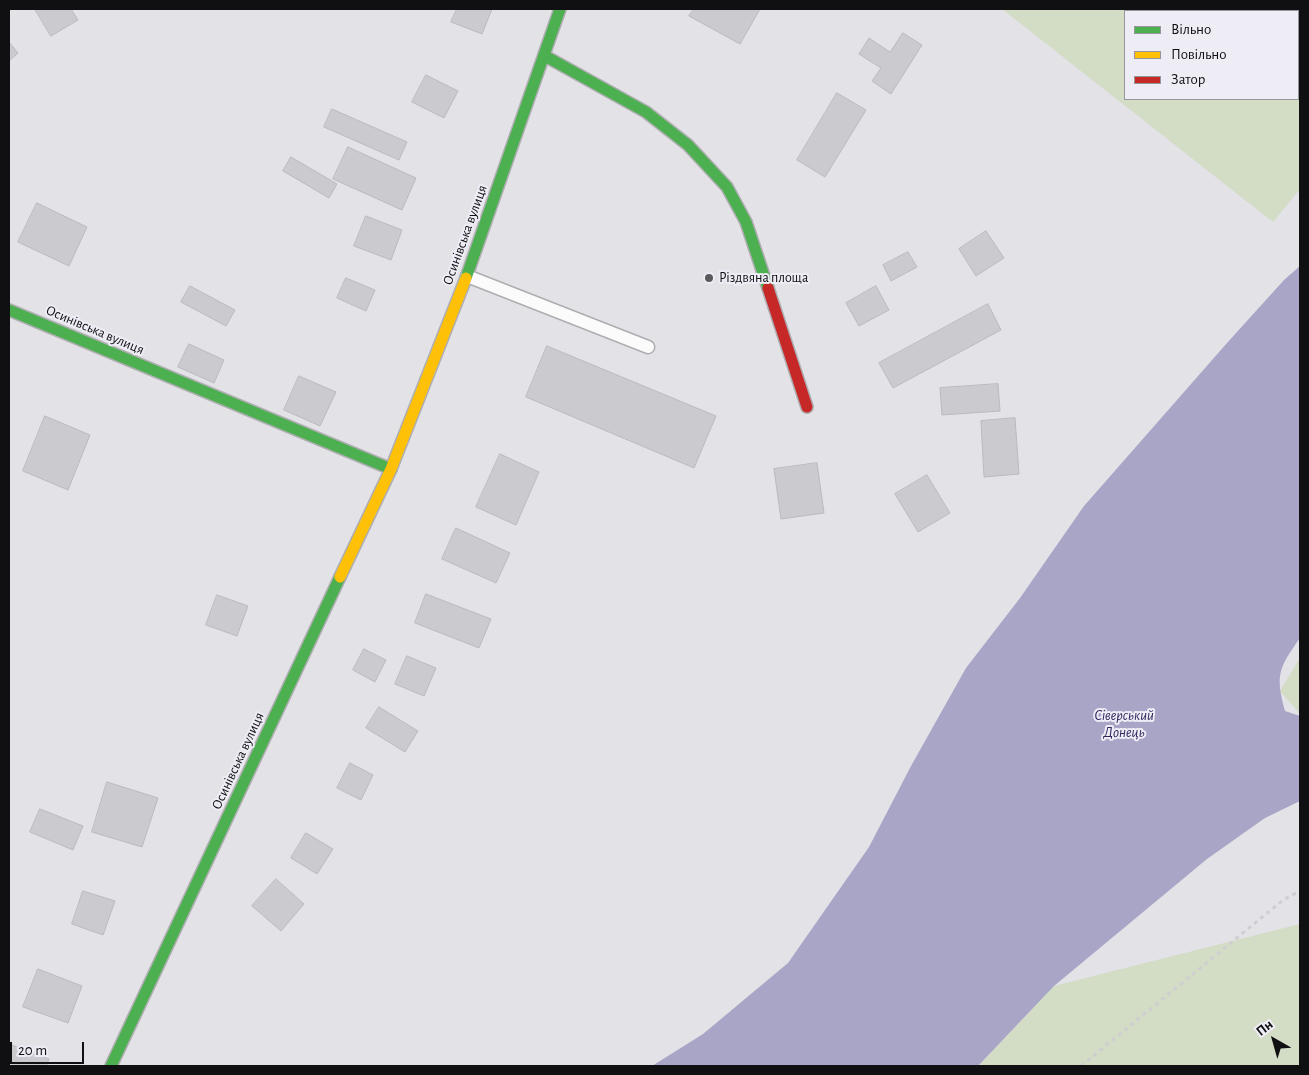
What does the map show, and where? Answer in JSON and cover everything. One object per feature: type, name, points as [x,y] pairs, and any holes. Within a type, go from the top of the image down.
[{"type":"street","name":"Осинівська вулиця","points":[[111,1066],[391,469],[466,276],[546,56],[560,9]]},
{"type":"street","points":[[546,56],[646,112],[688,145],[726,187],[746,222],[807,407]]},
{"type":"street","name":"Осинівська вулиця","points":[[9,310],[391,469]]},
{"type":"lane","points":[[466,276],[648,347]]},
{"type":"path","points":[[1081,1066],[1282,900],[1300,890]]},
{"type":"green space","points":[[1002,9],[1300,9],[1300,189],[1273,222]]},
{"type":"green space","points":[[1300,658],[1300,714],[1280,691]]},
{"type":"green space","points":[[1300,924],[1300,1066],[978,1066],[1054,986]]},
{"type":"water","name":"Сіверський Донець","points":[[1300,266],[1300,638],[1283,665],[1280,688],[1285,711],[1300,716],[1300,801],[1265,818],[1207,859],[1054,986],[978,1066],[652,1066],[703,1034],[788,963],[869,847],[911,766],[966,668],[1020,598],[1084,506],[1227,343],[1284,280]]},
{"type":"building","points":[[35,9],[71,9],[78,20],[51,36]]},
{"type":"building","points":[[457,9],[492,9],[482,34],[451,22]]},
{"type":"building","points":[[694,9],[760,9],[740,44],[689,16]]},
{"type":"building","points":[[903,33],[922,45],[891,94],[872,81],[881,68],[859,54],[869,38],[890,52]]},
{"type":"building","points":[[9,42],[18,53],[9,61]]},
{"type":"building","points":[[426,75],[458,91],[444,118],[412,102]]},
{"type":"building","points":[[837,93],[866,110],[825,177],[797,160]]},
{"type":"building","points":[[332,109],[407,142],[399,160],[324,127]]},
{"type":"building","points":[[348,147],[416,178],[402,210],[333,179]]},
{"type":"building","points":[[291,157],[337,184],[329,198],[283,171]]},
{"type":"building","points":[[37,203],[87,227],[69,266],[18,242]]},
{"type":"building","points":[[366,216],[402,230],[391,260],[354,246]]},
{"type":"building","points":[[986,231],[1004,258],[976,276],[959,249]]},
{"type":"building","points":[[908,252],[917,267],[891,281],[883,265]]},
{"type":"building","points":[[346,278],[375,290],[366,311],[337,298]]},
{"type":"building","points":[[190,286],[235,310],[226,326],[181,302]]},
{"type":"building","points":[[876,286],[889,310],[859,326],[846,303]]},
{"type":"building","points":[[988,304],[1001,330],[893,388],[879,363]]},
{"type":"building","points":[[189,344],[224,360],[214,383],[178,367]]},
{"type":"building","points":[[547,346],[716,416],[694,468],[526,397]]},
{"type":"building","points":[[299,376],[336,392],[320,426],[284,410]]},
{"type":"building","points":[[998,384],[1000,411],[942,415],[940,388]]},
{"type":"building","points":[[45,416],[90,435],[68,490],[23,471]]},
{"type":"building","points":[[1015,418],[1019,474],[984,477],[981,421]]},
{"type":"building","points":[[500,454],[539,472],[516,525],[476,507]]},
{"type":"building","points":[[817,463],[824,513],[781,519],[774,469]]},
{"type":"building","points":[[927,475],[950,513],[918,532],[895,494]]},
{"type":"building","points":[[456,528],[510,553],[496,583],[442,559]]},
{"type":"building","points":[[426,594],[491,619],[479,648],[415,623]]},
{"type":"building","points":[[217,595],[248,606],[237,636],[206,625]]},
{"type":"building","points":[[364,649],[386,660],[375,682],[353,670]]},
{"type":"building","points":[[407,656],[436,668],[424,696],[395,684]]},
{"type":"building","points":[[379,707],[418,731],[405,752],[366,728]]},
{"type":"building","points":[[350,763],[373,775],[361,800],[337,788]]},
{"type":"building","points":[[107,782],[158,798],[142,847],[92,832]]},
{"type":"building","points":[[40,809],[83,826],[73,850],[30,832]]},
{"type":"building","points":[[306,833],[333,849],[317,874],[291,858]]},
{"type":"building","points":[[276,879],[304,904],[281,931],[252,906]]},
{"type":"building","points":[[83,891],[115,901],[103,935],[72,924]]},
{"type":"building","points":[[38,969],[82,986],[68,1023],[23,1007]]},
{"type":"building","points":[[9,1044],[49,1059],[46,1066],[9,1066]]},
{"type":"traffic: fast","points":[[466,278],[560,9]]},
{"type":"traffic: fast","points":[[545,56],[646,112],[688,145],[727,187],[746,222],[768,288]]},
{"type":"traffic: fast","points":[[9,310],[391,469]]},
{"type":"traffic: fast","points":[[111,1066],[340,577]]},
{"type":"traffic: slow","points":[[340,577],[391,469],[466,278]]},
{"type":"traffic: jam","points":[[768,288],[807,407]]},
{"type":"place","name":"Різдвяна площа","points":[[709,278]]}]
